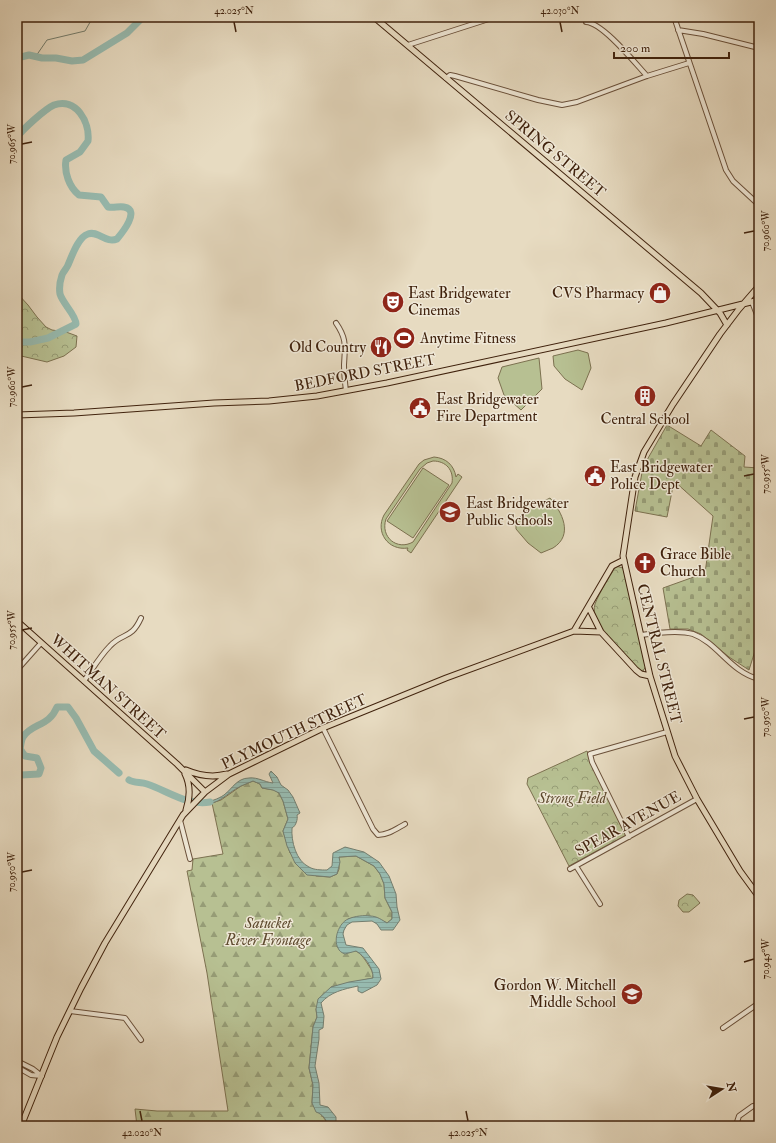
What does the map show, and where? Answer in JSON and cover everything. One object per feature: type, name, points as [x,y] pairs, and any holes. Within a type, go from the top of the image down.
[{"type":"main road","name":"SPRING STREET","points":[[374,17],[702,294],[719,311],[727,325]]},
{"type":"main road","name":"CENTRAL STREET","points":[[759,286],[727,325],[670,409],[644,452],[636,477],[624,547],[624,560],[650,676],[667,732],[682,771],[740,871],[759,897]]},
{"type":"main road","name":"BEDFORD STREET","points":[[17,415],[74,413],[278,400],[346,391],[719,311],[759,300]]},
{"type":"main road","points":[[574,631],[589,608],[612,566],[624,560]]},
{"type":"main road","points":[[589,608],[601,632],[636,670],[641,674],[650,676]]},
{"type":"main road","name":"WHITMAN STREET","points":[[17,621],[183,769],[203,794]]},
{"type":"main road","name":"PLYMOUTH STREET","points":[[21,1126],[57,1037],[113,929],[191,804],[229,774],[323,728],[446,678],[574,631],[601,632]]},
{"type":"main road","points":[[183,769],[207,776],[229,774]]},
{"type":"main road","points":[[183,769],[188,780],[191,804]]},
{"type":"street","points":[[408,46],[495,17]]},
{"type":"street","points":[[674,17],[726,170],[733,181],[759,205]]},
{"type":"street","points":[[586,22],[592,22],[607,33],[647,76]]},
{"type":"street","points":[[678,30],[703,34],[759,48]]},
{"type":"street","points":[[446,78],[450,75],[455,76],[538,100],[562,105],[577,102],[647,76],[690,63]]},
{"type":"street","points":[[752,302],[759,320]]},
{"type":"street","points":[[336,323],[345,340],[346,348],[344,374],[346,391]]},
{"type":"street","points":[[84,681],[110,646],[132,632],[141,618]]},
{"type":"street","points":[[641,635],[669,632],[692,634],[708,643],[739,670],[759,679]]},
{"type":"street","points":[[17,670],[41,643]]},
{"type":"street","points":[[323,728],[373,829],[378,835],[390,833],[405,824]]},
{"type":"street","points":[[629,837],[592,762],[590,754],[667,732]]},
{"type":"street","name":"SPEAR AVENUE","points":[[570,869],[697,799]]},
{"type":"street","points":[[180,820],[190,858]]},
{"type":"street","points":[[576,866],[600,904]]},
{"type":"street","points":[[723,1028],[759,1002]]},
{"type":"street","points":[[70,1011],[125,1018],[141,1040]]},
{"type":"street","points":[[17,1061],[33,1069],[42,1076]]},
{"type":"street","points":[[17,1068],[31,1074],[42,1076]]},
{"type":"street","points":[[740,1126],[737,1122],[739,1116],[752,1106],[759,1106]]},
{"type":"green space","points":[[17,293],[46,327],[52,330],[66,332],[77,336],[76,347],[64,356],[47,362],[17,355]]},
{"type":"green space","points":[[578,350],[588,353],[591,368],[582,390],[565,379],[554,366],[553,356]]},
{"type":"green space","points":[[539,358],[542,389],[521,410],[504,395],[498,378],[502,367]]},
{"type":"green space","points":[[667,425],[701,446],[711,430],[745,456],[744,467],[759,468],[759,638],[749,670],[729,657],[701,634],[688,629],[670,629],[663,588],[705,573],[713,516],[674,481],[667,517],[635,511],[643,467]]},
{"type":"green space","points":[[434,457],[442,459],[449,463],[456,477],[458,474],[462,477],[411,553],[407,550],[408,548],[401,548],[389,543],[382,534],[381,528],[384,515],[419,464],[424,460]],"holes":[[[438,461],[450,470],[452,474],[452,483],[413,542],[401,545],[391,541],[385,531],[386,519],[420,469],[427,463]]]},
{"type":"green space","points":[[423,468],[449,485],[413,538],[387,521]]},
{"type":"green space","points":[[550,498],[564,523],[563,537],[553,548],[541,553],[528,543],[516,529],[516,521],[528,509]]},
{"type":"green space","points":[[616,566],[623,568],[646,666],[643,671],[640,671],[610,640],[597,621],[594,612],[597,599]]},
{"type":"green space","name":"Strong Field","points":[[587,751],[627,835],[569,866],[527,784],[528,778]]},
{"type":"green space","name":"Satucket River Frontage","points":[[253,781],[260,784],[262,788],[274,790],[279,793],[288,819],[283,831],[290,853],[316,876],[330,877],[337,874],[339,869],[339,857],[356,856],[374,866],[380,874],[384,884],[385,898],[392,912],[392,919],[387,923],[377,918],[368,916],[348,919],[337,947],[353,950],[359,953],[371,969],[373,978],[331,987],[316,1009],[317,1017],[313,1027],[309,1068],[313,1085],[312,1103],[327,1122],[327,1126],[137,1126],[135,1109],[157,1111],[228,1111],[207,973],[187,871],[192,870],[193,859],[223,854],[212,803],[221,800],[241,786]]},
{"type":"green space","points":[[687,894],[693,895],[700,903],[689,912],[683,912],[678,906],[679,900]]},
{"type":"water","points":[[271,771],[277,777],[281,785],[288,790],[293,797],[300,813],[297,815],[295,826],[292,828],[292,833],[295,850],[304,864],[313,869],[327,870],[332,866],[333,853],[345,847],[364,852],[379,862],[389,876],[396,894],[400,920],[393,930],[381,930],[377,924],[372,921],[352,922],[347,925],[343,934],[346,945],[363,948],[379,969],[381,979],[377,985],[362,993],[358,991],[358,986],[343,990],[329,996],[321,1003],[324,1016],[323,1028],[319,1030],[315,1066],[319,1083],[320,1105],[328,1107],[336,1117],[336,1126],[327,1126],[325,1119],[322,1115],[316,1112],[312,1103],[313,1085],[309,1068],[313,1027],[317,1017],[316,1009],[318,999],[331,987],[373,978],[370,967],[359,953],[356,951],[345,954],[338,949],[336,940],[342,924],[348,919],[356,916],[375,917],[387,923],[392,919],[392,912],[385,898],[384,884],[380,874],[374,866],[356,856],[339,857],[340,862],[337,874],[330,877],[307,875],[295,863],[287,846],[283,831],[288,819],[279,793],[262,788],[260,784],[253,781],[242,785],[217,801],[206,805],[199,805],[203,802],[217,799],[245,778],[255,778],[273,783],[269,774]]},
{"type":"waterway","points":[[36,56],[47,40],[85,31],[93,17]]},
{"type":"waterway","points":[[17,58],[29,55],[72,61],[83,60],[127,33],[143,17]]},
{"type":"waterway","points":[[17,137],[34,120],[54,105],[62,103],[75,108],[80,113],[87,126],[88,141],[80,152],[66,160],[68,179],[72,188],[79,195],[101,197],[108,207],[124,207],[129,209],[131,212],[129,222],[117,239],[109,240],[92,233],[88,234],[81,239],[73,252],[61,280],[60,294],[74,317],[76,324],[48,338],[30,342],[17,342]]},
{"type":"waterway","points":[[17,768],[21,775],[39,774],[41,768],[37,758],[25,756],[20,749],[22,738],[31,729],[50,718],[57,707],[68,707],[76,718],[94,751],[119,773]]},
{"type":"waterway","points":[[129,780],[147,784],[185,800],[202,803],[210,802]]},
{"type":"place","name":"CVS Pharmacy","points":[[660,293]]},
{"type":"place","name":"East Bridgewater Cinemas","points":[[393,302]]},
{"type":"place","name":"Anytime Fitness","points":[[404,338]]},
{"type":"place","name":"Old Country","points":[[381,347]]},
{"type":"place","name":"Central School","points":[[645,396]]},
{"type":"place","name":"East Bridgewater Fire Department","points":[[420,408]]},
{"type":"place","name":"East Bridgewater Police Dept","points":[[595,476]]},
{"type":"place","name":"East Bridgewater Public Schools","points":[[450,512]]},
{"type":"place","name":"Grace Bible Church","points":[[645,563]]},
{"type":"place","name":"Gordon W. Mitchell Middle School","points":[[632,994]]}]
